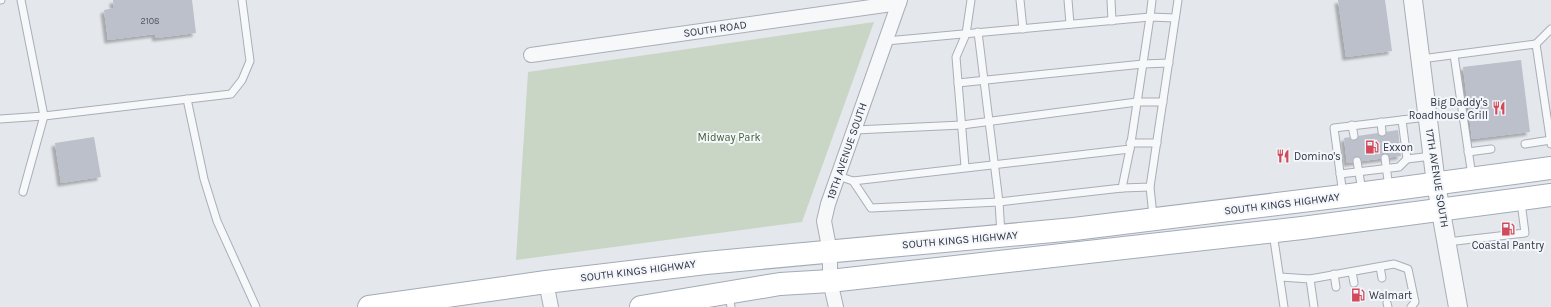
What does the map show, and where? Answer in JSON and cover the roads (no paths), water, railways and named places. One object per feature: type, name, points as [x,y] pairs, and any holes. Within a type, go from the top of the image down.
[{"type":"main road","name":"SOUTH KINGS HIGHWAY","points":[[369,307],[546,282],[706,263],[1002,236],[1153,220],[1551,168]]},
{"type":"main road","points":[[642,307],[730,300],[780,284],[830,281],[1273,231],[1551,195]]},
{"type":"street","name":"17TH AVENUE SOUTH","points":[[1413,0],[1436,184],[1458,307]]},
{"type":"street","name":"19TH AVENUE SOUTH","points":[[836,307],[830,281],[830,252],[824,221],[838,176],[900,2]]},
{"type":"street","name":"SOUTH ROAD","points":[[531,55],[900,2]]},
{"type":"street","points":[[546,282],[551,307]]},
{"type":"lane","points":[[20,0],[44,116],[22,192]]},
{"type":"lane","points":[[0,119],[44,116],[231,94],[242,80],[250,61],[242,0]]},
{"type":"lane","points":[[965,167],[956,57],[966,34],[971,0]]},
{"type":"lane","points":[[1020,0],[1023,29]]},
{"type":"lane","points":[[1068,0],[1070,24]]},
{"type":"lane","points":[[1111,0],[1112,21]]},
{"type":"lane","points":[[1122,188],[1130,146],[1152,0]]},
{"type":"lane","points":[[1153,220],[1150,187],[1178,0]]},
{"type":"lane","points":[[886,41],[1150,17],[1175,18]]},
{"type":"lane","points":[[1421,59],[1536,44],[1551,29]]},
{"type":"lane","points":[[978,32],[995,164],[1002,236]]},
{"type":"lane","points":[[1525,144],[1551,141],[1536,44]]},
{"type":"lane","points":[[1454,55],[1472,179]]},
{"type":"lane","points":[[958,83],[1143,64],[1169,63]]},
{"type":"lane","points":[[187,99],[204,179],[217,221],[256,307]]},
{"type":"lane","points":[[855,130],[962,125],[1137,102],[1163,102]]},
{"type":"lane","points":[[1353,195],[1340,174],[1334,128],[1427,117]]},
{"type":"lane","points":[[1402,120],[1407,159]]},
{"type":"lane","points":[[1381,122],[1382,132]]},
{"type":"lane","points":[[1352,126],[1354,136]]},
{"type":"lane","points":[[838,176],[854,181],[1157,143]]},
{"type":"lane","points":[[1468,152],[1491,149]]},
{"type":"lane","points":[[1340,174],[1399,167],[1407,159],[1432,156]]},
{"type":"lane","points":[[1385,158],[1390,190]]},
{"type":"lane","points":[[1353,195],[1359,172],[1358,161]]},
{"type":"lane","points":[[854,181],[871,208],[999,202],[1122,188],[1150,187]]},
{"type":"lane","points":[[1447,242],[1525,233],[1521,199]]},
{"type":"lane","points":[[1273,231],[1284,307]]},
{"type":"lane","points":[[1280,277],[1310,278],[1394,264],[1408,269],[1415,302],[1411,307]]},
{"type":"lane","points":[[1380,267],[1382,278]]},
{"type":"lane","points":[[1352,272],[1354,283]]},
{"type":"lane","points":[[1334,274],[1336,287]]},
{"type":"lane","points":[[1310,278],[1314,307]]},
{"type":"place","name":"Big Daddy's Roadhouse Grill","points":[[1499,108]]},
{"type":"place","name":"Exxon","points":[[1372,147]]},
{"type":"place","name":"Domino's","points":[[1283,156]]},
{"type":"place","name":"Coastal Pantry","points":[[1508,229]]},
{"type":"place","name":"Walmart","points":[[1358,295]]},
{"type":"park label","name":"Midway Park","points":[[729,137]]}]
